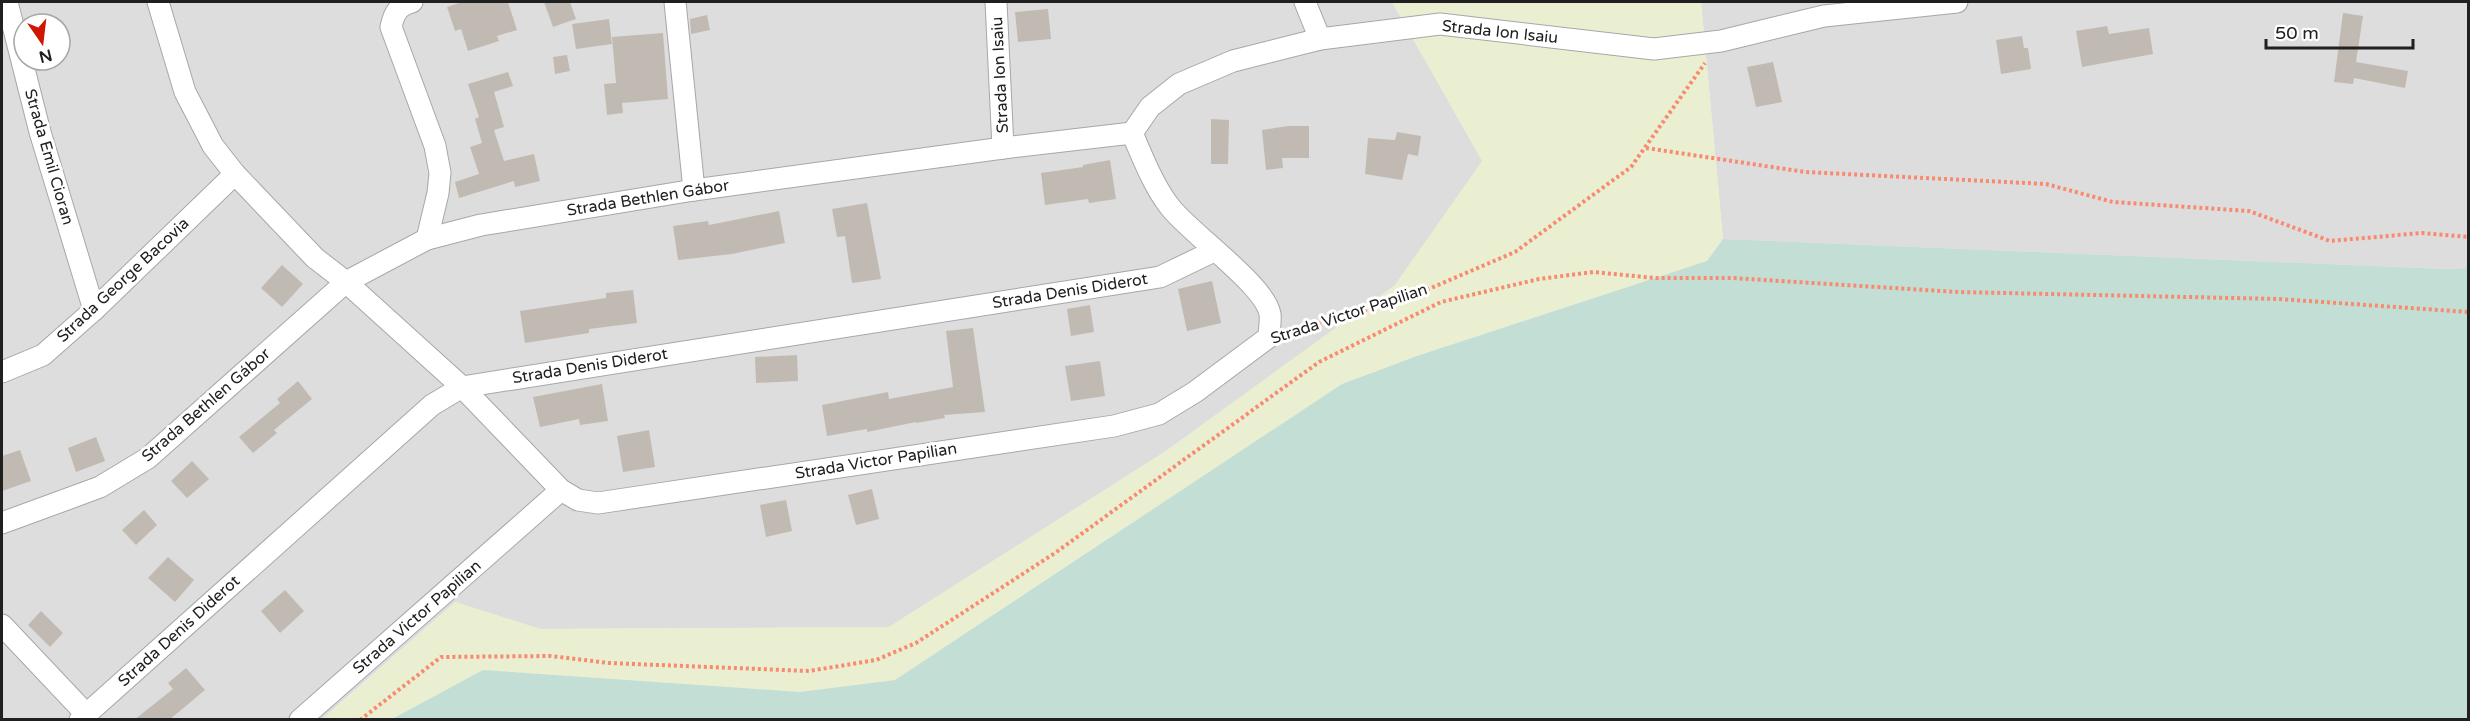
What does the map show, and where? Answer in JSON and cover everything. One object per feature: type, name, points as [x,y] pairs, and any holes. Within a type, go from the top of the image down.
[{"type":"street","name":"Strada Emil Cioran","points":[[7,2],[39,132],[94,310]]},
{"type":"street","name":"Strada Victor Papilian","points":[[158,2],[184,92],[213,146],[235,174],[301,245],[346,282],[462,387],[561,490],[578,500],[598,503],[1114,426],[1159,414],[1269,338]]},
{"type":"street","points":[[412,2],[403,5],[394,14],[391,27],[435,146],[440,173],[438,193],[427,239]]},
{"type":"street","points":[[675,2],[694,190]]},
{"type":"street","name":"Strada Ion Isaiu","points":[[996,2],[1003,148]]},
{"type":"street","points":[[1305,2],[1320,39]]},
{"type":"street","points":[[1721,40],[1824,16],[1957,2]]},
{"type":"street","name":"Strada Ion Isaiu","points":[[1132,133],[1150,107],[1179,84],[1233,61],[1320,39],[1440,24],[1654,49],[1721,40]]},
{"type":"street","points":[[1132,133],[1150,175],[1170,207],[1262,297],[1270,314],[1269,338]]},
{"type":"street","name":"Strada Bethlen Gábor","points":[[2,523],[100,487],[148,458],[346,282],[427,239],[481,225],[694,190],[1132,133]]},
{"type":"street","name":"Strada George Bacovia","points":[[2,372],[43,355],[94,310],[235,174]]},
{"type":"street","name":"Strada Denis Diderot","points":[[82,717],[432,405],[462,387],[1160,277],[1214,251]]},
{"type":"street","name":"Strada Victor Papilian","points":[[300,720],[561,490]]},
{"type":"street","points":[[2,625],[82,717]]},
{"type":"path","name":"Strada Victor Papilian","points":[[1269,338],[1410,297],[1515,252],[1631,167],[1721,40]]},
{"type":"path","points":[[1646,148],[1805,172],[2046,184],[2113,202],[2249,211],[2330,241],[2422,233],[2469,237]]},
{"type":"path","points":[[360,720],[441,657],[551,656],[609,663],[809,671],[876,660],[916,643],[1054,553],[1319,362],[1441,302],[1539,279],[1593,272],[1655,278],[1695,276],[1958,292],[2279,298],[2469,312]]},
{"type":"shaded area","points":[[2,2],[1392,2],[1483,161],[1395,285],[1166,451],[889,627],[540,629],[455,602],[322,719],[2,719]]},
{"type":"shaded area","points":[[1701,2],[2468,2],[2468,268],[2446,269],[1723,239]]},
{"type":"shaded area","points":[[1723,239],[2446,269],[2468,268],[2468,719],[392,719],[483,670],[800,692],[895,680],[1342,384],[1417,356],[1707,261]]},
{"type":"green space","points":[[1392,2],[1701,2],[1723,239],[1707,261],[1417,356],[1342,384],[895,680],[800,692],[483,670],[392,719],[322,720],[455,602],[540,629],[889,627],[1166,451],[1395,285],[1482,161]]},
{"type":"building","points":[[462,2],[508,2],[517,30],[497,36],[499,41],[468,51],[461,29],[455,31],[447,7]]},
{"type":"building","points":[[544,2],[570,2],[576,19],[553,27]]},
{"type":"building","points":[[1048,9],[1051,39],[1018,42],[1015,12]]},
{"type":"building","points":[[2343,13],[2363,16],[2356,62],[2408,71],[2405,88],[2354,78],[2353,84],[2334,82]]},
{"type":"building","points":[[707,15],[710,30],[691,34],[690,19]]},
{"type":"building","points":[[609,19],[612,44],[576,49],[572,24]]},
{"type":"building","points":[[2107,26],[2109,34],[2149,28],[2153,54],[2082,67],[2076,31]]},
{"type":"building","points":[[663,33],[668,99],[622,103],[623,113],[607,115],[604,84],[616,83],[612,37]]},
{"type":"building","points":[[2022,36],[2024,48],[2028,48],[2031,69],[2001,74],[1996,40]]},
{"type":"building","points":[[567,55],[570,71],[555,74],[553,57]]},
{"type":"building","points":[[1773,62],[1782,102],[1756,107],[1747,67]]},
{"type":"building","points":[[508,72],[513,86],[494,92],[504,127],[494,130],[504,161],[534,154],[540,181],[515,187],[514,181],[459,198],[455,182],[479,174],[470,147],[482,143],[475,119],[479,117],[468,84]]},
{"type":"building","points":[[1211,119],[1229,120],[1228,164],[1211,164]]},
{"type":"building","points":[[1309,126],[1309,158],[1282,158],[1283,168],[1266,170],[1262,130]]},
{"type":"building","points":[[1397,132],[1421,136],[1418,156],[1408,154],[1402,180],[1365,174],[1368,138],[1395,140]]},
{"type":"building","points":[[1110,160],[1116,199],[1089,203],[1088,199],[1045,205],[1041,173],[1083,167],[1083,165]]},
{"type":"building","points":[[867,203],[881,279],[852,283],[845,236],[837,237],[832,209]]},
{"type":"building","points":[[779,211],[785,243],[732,254],[678,260],[673,226],[708,221],[709,225]]},
{"type":"building","points":[[282,265],[303,284],[282,307],[261,288]]},
{"type":"building","points":[[1212,281],[1221,323],[1187,331],[1178,289]]},
{"type":"building","points":[[633,290],[637,323],[589,329],[589,333],[525,343],[520,311],[606,298],[606,293]]},
{"type":"building","points":[[1090,305],[1094,332],[1071,336],[1067,309]]},
{"type":"building","points":[[973,328],[985,412],[944,415],[945,418],[867,432],[867,429],[827,436],[822,405],[888,392],[889,399],[953,387],[946,331]]},
{"type":"building","points":[[797,355],[798,381],[756,383],[755,357]]},
{"type":"building","points":[[1100,361],[1105,396],[1071,401],[1065,366]]},
{"type":"building","points":[[298,381],[312,399],[274,430],[277,433],[253,453],[239,437],[280,403],[277,399]]},
{"type":"building","points":[[602,384],[608,421],[580,425],[579,419],[540,427],[533,397]]},
{"type":"building","points":[[649,430],[655,467],[623,472],[617,436]]},
{"type":"building","points":[[96,437],[105,461],[76,472],[68,448]]},
{"type":"building","points":[[20,450],[31,481],[2,491],[2,456]]},
{"type":"building","points":[[192,461],[209,479],[187,498],[171,481]]},
{"type":"building","points":[[872,489],[879,519],[856,525],[848,495]]},
{"type":"building","points":[[786,500],[792,531],[766,537],[760,505]]},
{"type":"building","points":[[144,510],[157,525],[136,545],[122,530]]},
{"type":"building","points":[[168,557],[194,580],[175,602],[148,578]]},
{"type":"building","points":[[285,590],[304,611],[280,633],[261,611]]},
{"type":"building","points":[[41,611],[63,633],[50,647],[28,625]]},
{"type":"building","points":[[186,668],[205,690],[169,720],[134,720],[173,689],[168,683]]}]
